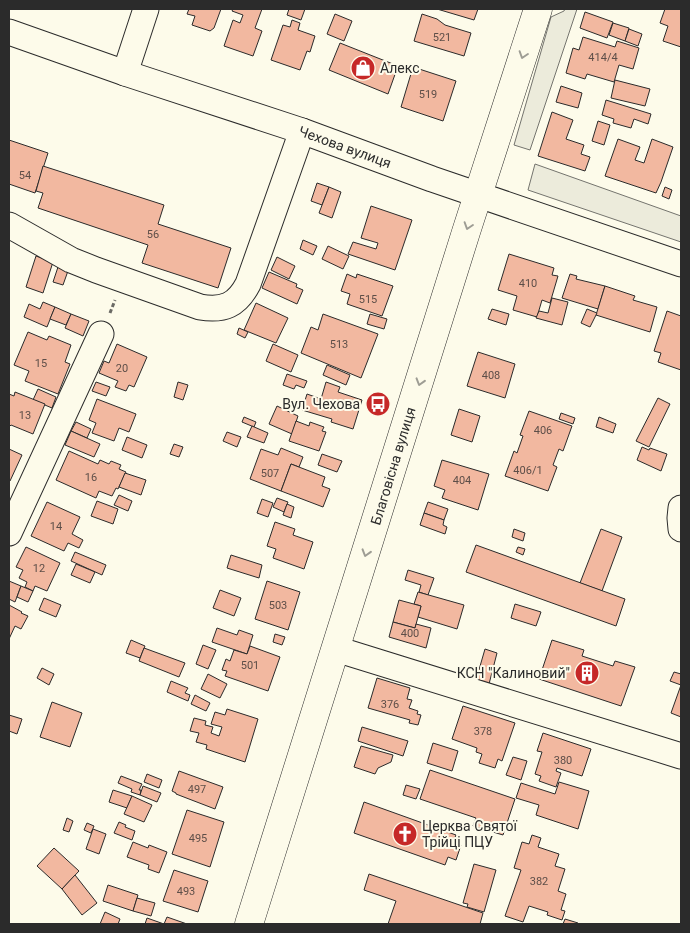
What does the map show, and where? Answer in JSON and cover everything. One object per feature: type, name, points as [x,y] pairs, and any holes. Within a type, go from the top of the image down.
[{"type":"main road","name":"Благовісна вулиця","points":[[249,924],[538,9]]},
{"type":"street","points":[[125,73],[146,9]]},
{"type":"street","name":"Чехова вулиця","points":[[9,32],[125,73],[302,131],[478,195],[681,264]]},
{"type":"street","points":[[9,225],[71,260],[200,307],[212,309],[224,307],[234,302],[243,294],[248,284],[302,131]]},
{"type":"street","points":[[9,534],[101,334]]},
{"type":"street","points":[[681,508],[681,529]]},
{"type":"street","points":[[336,649],[681,756]]},
{"type":"path","points":[[101,334],[124,280]]},
{"type":"shaded area","points":[[565,9],[577,9],[530,150],[514,145],[551,17]]},
{"type":"shaded area","points":[[535,164],[681,216],[681,242],[528,190]]},
{"type":"building","points":[[189,9],[221,9],[214,28],[210,31],[192,25],[195,16],[187,14]]},
{"type":"building","points":[[233,9],[262,9],[255,28],[262,31],[253,56],[224,46],[233,20],[240,23],[243,15],[232,11]]},
{"type":"building","points":[[289,9],[305,9],[301,20],[287,15]]},
{"type":"building","points":[[437,9],[478,9],[474,20]]},
{"type":"building","points":[[665,9],[681,9],[681,47],[663,41],[668,26],[660,23]]},
{"type":"building","points":[[585,12],[613,22],[607,38],[580,28]]},
{"type":"building","points":[[335,14],[352,21],[344,41],[327,34]]},
{"type":"building","points":[[422,14],[437,19],[445,25],[471,33],[464,56],[414,41]]},
{"type":"building","points":[[292,20],[300,23],[298,30],[315,36],[310,52],[307,51],[300,70],[271,60],[283,25],[290,27]]},
{"type":"building","points":[[613,23],[629,28],[625,41],[609,35]]},
{"type":"building","points":[[629,29],[642,34],[638,46],[625,41]]},
{"type":"building","points":[[583,37],[615,47],[617,41],[639,48],[633,69],[619,65],[614,82],[587,74],[585,79],[566,73],[573,48],[579,50]]},
{"type":"building","name":"Алекс","points":[[340,43],[398,66],[388,94],[329,70]]},
{"type":"building","points":[[413,67],[456,81],[443,121],[401,107]]},
{"type":"building","points":[[615,80],[650,89],[645,106],[611,98]]},
{"type":"building","points":[[561,86],[582,93],[578,108],[556,102]]},
{"type":"building","points":[[606,100],[651,114],[648,124],[634,119],[631,128],[613,123],[614,119],[602,115]]},
{"type":"building","points":[[552,112],[573,120],[566,139],[584,145],[581,154],[590,157],[585,171],[538,156]]},
{"type":"building","points":[[598,121],[610,125],[604,145],[592,141]]},
{"type":"building","points":[[618,139],[640,147],[635,160],[644,163],[652,139],[673,147],[656,193],[605,176]]},
{"type":"building","points":[[9,140],[48,153],[35,193],[9,184]]},
{"type":"building","points":[[43,166],[164,205],[158,224],[231,248],[218,288],[142,263],[148,245],[38,208],[43,193],[36,191]]},
{"type":"building","points":[[317,183],[329,187],[322,205],[311,201]]},
{"type":"building","points":[[329,187],[341,192],[332,218],[319,213]]},
{"type":"building","points":[[665,187],[672,190],[669,199],[662,196]]},
{"type":"building","points":[[371,206],[412,220],[395,270],[348,254],[353,242],[376,249],[378,243],[361,238]]},
{"type":"building","points":[[303,240],[317,246],[313,255],[300,249]]},
{"type":"building","points":[[328,246],[349,256],[343,269],[322,259]]},
{"type":"building","points":[[509,254],[554,268],[552,275],[558,276],[550,303],[542,300],[537,317],[513,310],[517,296],[498,290]]},
{"type":"building","points":[[36,256],[53,262],[43,293],[26,287]]},
{"type":"building","points":[[277,257],[295,266],[289,279],[271,270]]},
{"type":"building","points":[[59,264],[69,268],[63,285],[53,282]]},
{"type":"building","points":[[269,272],[297,284],[296,287],[303,290],[297,304],[262,288]]},
{"type":"building","points":[[347,274],[356,278],[357,274],[393,286],[382,316],[347,304],[350,294],[341,291]]},
{"type":"building","points":[[570,274],[577,276],[576,279],[605,286],[598,309],[562,298]]},
{"type":"building","points":[[605,286],[635,296],[633,300],[657,307],[650,332],[596,315]]},
{"type":"building","points":[[552,298],[568,302],[562,325],[536,318],[539,311],[548,313]]},
{"type":"building","points":[[43,302],[55,307],[47,327],[24,317],[29,304],[40,309]]},
{"type":"building","points":[[256,303],[288,318],[276,343],[244,330]]},
{"type":"building","points":[[55,307],[71,314],[66,325],[50,319]]},
{"type":"building","points":[[492,309],[509,314],[506,325],[488,319]]},
{"type":"building","points":[[587,309],[597,313],[590,327],[581,323]]},
{"type":"building","points":[[667,311],[681,316],[681,370],[658,362],[661,353],[654,351]]},
{"type":"building","points":[[71,314],[89,321],[83,336],[65,328]]},
{"type":"building","points":[[323,314],[378,334],[361,378],[301,353],[311,327],[318,330]]},
{"type":"building","points":[[370,314],[387,319],[384,329],[367,324]]},
{"type":"building","points":[[239,328],[248,332],[245,338],[237,334]]},
{"type":"building","points":[[28,332],[47,340],[49,336],[71,345],[65,362],[70,364],[58,394],[25,381],[29,371],[14,365]]},
{"type":"building","points":[[117,344],[147,357],[134,387],[129,385],[126,391],[115,387],[118,381],[99,373],[104,361],[109,363]]},
{"type":"building","points":[[273,344],[298,355],[291,372],[266,361]]},
{"type":"building","points":[[478,352],[515,364],[505,398],[467,386]]},
{"type":"building","points":[[327,365],[350,375],[346,385],[323,375]]},
{"type":"building","points":[[287,374],[307,381],[304,388],[296,385],[294,389],[283,385]]},
{"type":"building","points":[[96,382],[110,387],[106,396],[92,391]]},
{"type":"building","points":[[178,382],[188,385],[183,400],[174,397]]},
{"type":"building","points":[[326,382],[340,387],[338,392],[362,400],[353,429],[331,422],[332,419],[302,410],[307,394],[321,399]]},
{"type":"building","points":[[38,389],[56,397],[52,408],[33,400]]},
{"type":"building","points":[[15,392],[45,404],[33,434],[11,425],[9,426],[9,394],[14,396]]},
{"type":"building","points":[[658,398],[670,404],[649,447],[636,441]]},
{"type":"building","points":[[97,399],[136,414],[129,432],[119,428],[114,441],[92,433],[96,423],[89,420]]},
{"type":"building","points":[[277,406],[298,416],[292,434],[269,424]]},
{"type":"building","points":[[459,409],[480,416],[472,442],[451,435]]},
{"type":"building","points":[[529,411],[572,426],[563,451],[559,449],[553,465],[557,467],[548,491],[505,476],[514,451],[517,453],[523,436],[520,435]]},
{"type":"building","points":[[561,413],[575,418],[573,424],[559,419]]},
{"type":"building","points":[[244,417],[256,422],[254,427],[242,422]]},
{"type":"building","points":[[599,417],[616,424],[613,433],[596,427]]},
{"type":"building","points":[[296,421],[309,426],[310,422],[324,427],[322,431],[326,432],[319,451],[289,441]]},
{"type":"building","points":[[76,422],[91,429],[87,438],[71,431]]},
{"type":"building","points":[[252,426],[268,433],[264,443],[247,437]]},
{"type":"building","points":[[71,431],[100,444],[94,457],[65,445]]},
{"type":"building","points":[[227,432],[241,437],[237,447],[223,441]]},
{"type":"building","points":[[127,437],[147,445],[142,458],[122,450]]},
{"type":"building","points":[[174,444],[183,447],[179,457],[170,454]]},
{"type":"building","points":[[642,447],[667,454],[661,471],[637,460]]},
{"type":"building","points":[[281,448],[303,457],[299,467],[291,464],[281,491],[250,479],[261,449],[278,455]]},
{"type":"building","points":[[9,449],[22,455],[10,481],[9,481]]},
{"type":"building","points":[[69,451],[98,464],[100,460],[109,464],[111,461],[121,465],[119,469],[126,472],[118,489],[116,488],[112,496],[99,491],[96,498],[56,480]]},
{"type":"building","points":[[322,454],[342,461],[337,472],[318,465]]},
{"type":"building","points":[[442,460],[489,474],[478,510],[442,498],[445,490],[434,486]]},
{"type":"building","points":[[291,464],[325,477],[322,486],[330,489],[323,507],[281,491]]},
{"type":"building","points":[[125,473],[146,480],[141,495],[119,487]]},
{"type":"building","points":[[119,495],[132,501],[128,511],[114,505]]},
{"type":"building","points":[[277,498],[288,502],[284,512],[273,507]]},
{"type":"building","points":[[262,499],[273,503],[268,517],[257,513]]},
{"type":"building","points":[[97,501],[118,509],[113,524],[91,516]]},
{"type":"building","points":[[47,502],[80,517],[72,534],[83,540],[79,548],[68,543],[64,551],[31,536]]},
{"type":"building","points":[[428,502],[448,509],[444,520],[424,513]]},
{"type":"building","points":[[287,504],[294,507],[291,518],[283,515]]},
{"type":"building","points":[[424,513],[444,520],[443,525],[447,527],[445,534],[420,525]]},
{"type":"building","points":[[275,522],[295,529],[293,535],[313,542],[304,569],[273,558],[276,549],[267,546]]},
{"type":"building","points":[[514,529],[525,533],[523,541],[512,537]]},
{"type":"building","points":[[601,529],[622,537],[602,591],[580,583]]},
{"type":"building","points":[[476,545],[625,599],[616,626],[466,572]]},
{"type":"building","points":[[26,547],[60,563],[47,591],[35,586],[33,591],[25,587],[27,582],[19,578],[23,570],[16,567]]},
{"type":"building","points":[[518,547],[525,549],[523,555],[516,552]]},
{"type":"building","points":[[75,552],[106,565],[102,575],[71,561]]},
{"type":"building","points":[[231,555],[262,565],[259,578],[227,568]]},
{"type":"building","points":[[76,564],[95,572],[90,583],[71,575]]},
{"type":"building","points":[[408,570],[434,578],[428,595],[419,592],[421,585],[405,580]]},
{"type":"building","points":[[9,581],[21,586],[15,602],[9,599]]},
{"type":"building","points":[[267,581],[300,592],[288,630],[255,619]]},
{"type":"building","points":[[21,586],[33,591],[28,602],[17,597]]},
{"type":"building","points":[[220,590],[241,598],[234,616],[213,608]]},
{"type":"building","points":[[418,592],[464,605],[457,629],[418,617],[421,606],[414,604]]},
{"type":"building","points":[[44,598],[61,605],[56,617],[39,610]]},
{"type":"building","points":[[399,600],[421,606],[415,628],[393,622]]},
{"type":"building","points":[[515,604],[541,612],[536,626],[511,618]]},
{"type":"building","points":[[9,605],[28,616],[21,629],[15,626],[9,639]]},
{"type":"building","points":[[393,622],[415,628],[416,624],[431,628],[426,648],[389,637]]},
{"type":"building","points":[[217,628],[237,635],[239,630],[253,635],[247,654],[212,642]]},
{"type":"building","points":[[275,634],[285,637],[282,645],[273,642]]},
{"type":"building","points":[[131,640],[145,646],[140,658],[126,653]]},
{"type":"building","name":"КСН \"Калиновий\"","points":[[552,640],[584,650],[582,656],[613,666],[615,661],[635,667],[621,706],[539,679]]},
{"type":"building","points":[[203,645],[216,650],[208,669],[196,664]]},
{"type":"building","points":[[250,646],[280,657],[268,691],[225,676],[227,671],[222,670],[226,659],[230,661],[234,650],[247,654]]},
{"type":"building","points":[[144,648],[185,663],[179,677],[139,661]]},
{"type":"building","points":[[485,649],[497,653],[489,684],[476,680]]},
{"type":"building","points":[[42,668],[54,674],[49,685],[37,678]]},
{"type":"building","points":[[674,672],[681,674],[681,685],[670,681]]},
{"type":"building","points":[[208,674],[227,684],[220,698],[201,689]]},
{"type":"building","points":[[377,678],[410,688],[407,699],[412,700],[409,708],[418,711],[417,714],[421,715],[418,725],[409,723],[410,720],[368,708]]},
{"type":"building","points":[[171,681],[188,688],[185,693],[190,695],[188,701],[167,692]]},
{"type":"building","points":[[681,685],[681,717],[671,713]]},
{"type":"building","points":[[195,695],[210,703],[206,711],[191,704]]},
{"type":"building","points":[[52,702],[82,713],[70,747],[40,737]]},
{"type":"building","points":[[463,706],[515,723],[502,761],[498,759],[495,768],[479,763],[482,754],[476,752],[477,748],[452,739]]},
{"type":"building","points":[[227,709],[258,719],[245,762],[206,749],[207,745],[196,742],[199,733],[190,731],[194,718],[206,721],[205,725],[213,727],[211,733],[219,736],[222,727],[211,724],[215,712],[225,715]]},
{"type":"building","points":[[9,715],[22,719],[17,734],[9,731]]},
{"type":"building","points":[[362,727],[408,741],[403,756],[358,741]]},
{"type":"building","points":[[543,733],[591,749],[582,776],[557,768],[556,771],[561,773],[556,787],[539,781],[541,776],[535,774],[542,752],[537,751]]},
{"type":"building","points":[[433,743],[458,751],[452,771],[427,763]]},
{"type":"building","points":[[361,746],[393,755],[391,762],[378,768],[375,774],[354,767]]},
{"type":"building","points":[[513,757],[527,761],[521,780],[506,775]]},
{"type":"building","points":[[430,770],[515,799],[503,835],[473,826],[476,818],[420,799]]},
{"type":"building","points":[[179,771],[223,787],[215,809],[172,791]]},
{"type":"building","points":[[147,774],[162,780],[159,788],[144,782]]},
{"type":"building","points":[[121,776],[142,784],[139,790],[141,790],[140,795],[131,792],[132,789],[118,783]]},
{"type":"building","points":[[559,782],[589,791],[578,829],[536,815],[539,805],[516,798],[521,783],[555,794]]},
{"type":"building","points":[[406,785],[420,789],[416,799],[403,795]]},
{"type":"building","points":[[143,786],[161,793],[157,802],[140,795]]},
{"type":"building","points":[[113,790],[132,796],[127,808],[109,802]]},
{"type":"building","points":[[132,796],[152,805],[144,822],[124,814]]},
{"type":"building","name":"Церква Святої Трійці ПЦУ","points":[[364,802],[456,835],[453,842],[461,845],[456,860],[448,857],[445,865],[354,833]]},
{"type":"building","points":[[187,810],[224,822],[210,867],[172,854]]},
{"type":"building","points":[[67,818],[73,821],[69,832],[63,830]]},
{"type":"building","points":[[119,822],[135,831],[132,840],[114,833]]},
{"type":"building","points":[[87,823],[94,826],[91,833],[84,830]]},
{"type":"building","points":[[93,829],[106,834],[99,854],[86,849]]},
{"type":"building","points":[[532,835],[541,838],[538,847],[559,854],[555,866],[565,869],[558,891],[566,894],[561,910],[565,911],[562,920],[547,915],[548,912],[529,906],[523,922],[505,916],[521,870],[514,868],[522,842],[529,844]]},
{"type":"building","points":[[133,842],[148,848],[149,845],[167,852],[159,873],[148,869],[149,865],[127,857]]},
{"type":"building","points":[[54,848],[79,871],[62,889],[37,866]]},
{"type":"building","points":[[474,864],[496,870],[484,912],[467,907],[468,904],[463,903]]},
{"type":"building","points":[[174,870],[208,881],[198,912],[163,901]]},
{"type":"building","points":[[369,874],[483,913],[480,924],[388,924],[396,901],[364,890]]},
{"type":"building","points":[[75,875],[97,903],[82,915],[62,889]]},
{"type":"building","points":[[108,885],[138,895],[133,911],[103,901]]},
{"type":"building","points":[[137,898],[155,903],[151,916],[133,911]]},
{"type":"building","points":[[105,912],[120,919],[118,924],[100,924]]},
{"type":"building","points":[[167,917],[187,924],[164,924]]},
{"type":"building","points":[[147,918],[164,924],[145,924]]},
{"type":"building","points":[[565,919],[578,923],[578,924],[563,924]]},
{"type":"place","name":"Алекс","points":[[363,68]]},
{"type":"place","name":"Вул. Чехова","points":[[378,404]]},
{"type":"place","name":"КСН \"Калиновий\"","points":[[587,673]]},
{"type":"place","name":"Церква Святої Трійці ПЦУ","points":[[405,834]]}]
